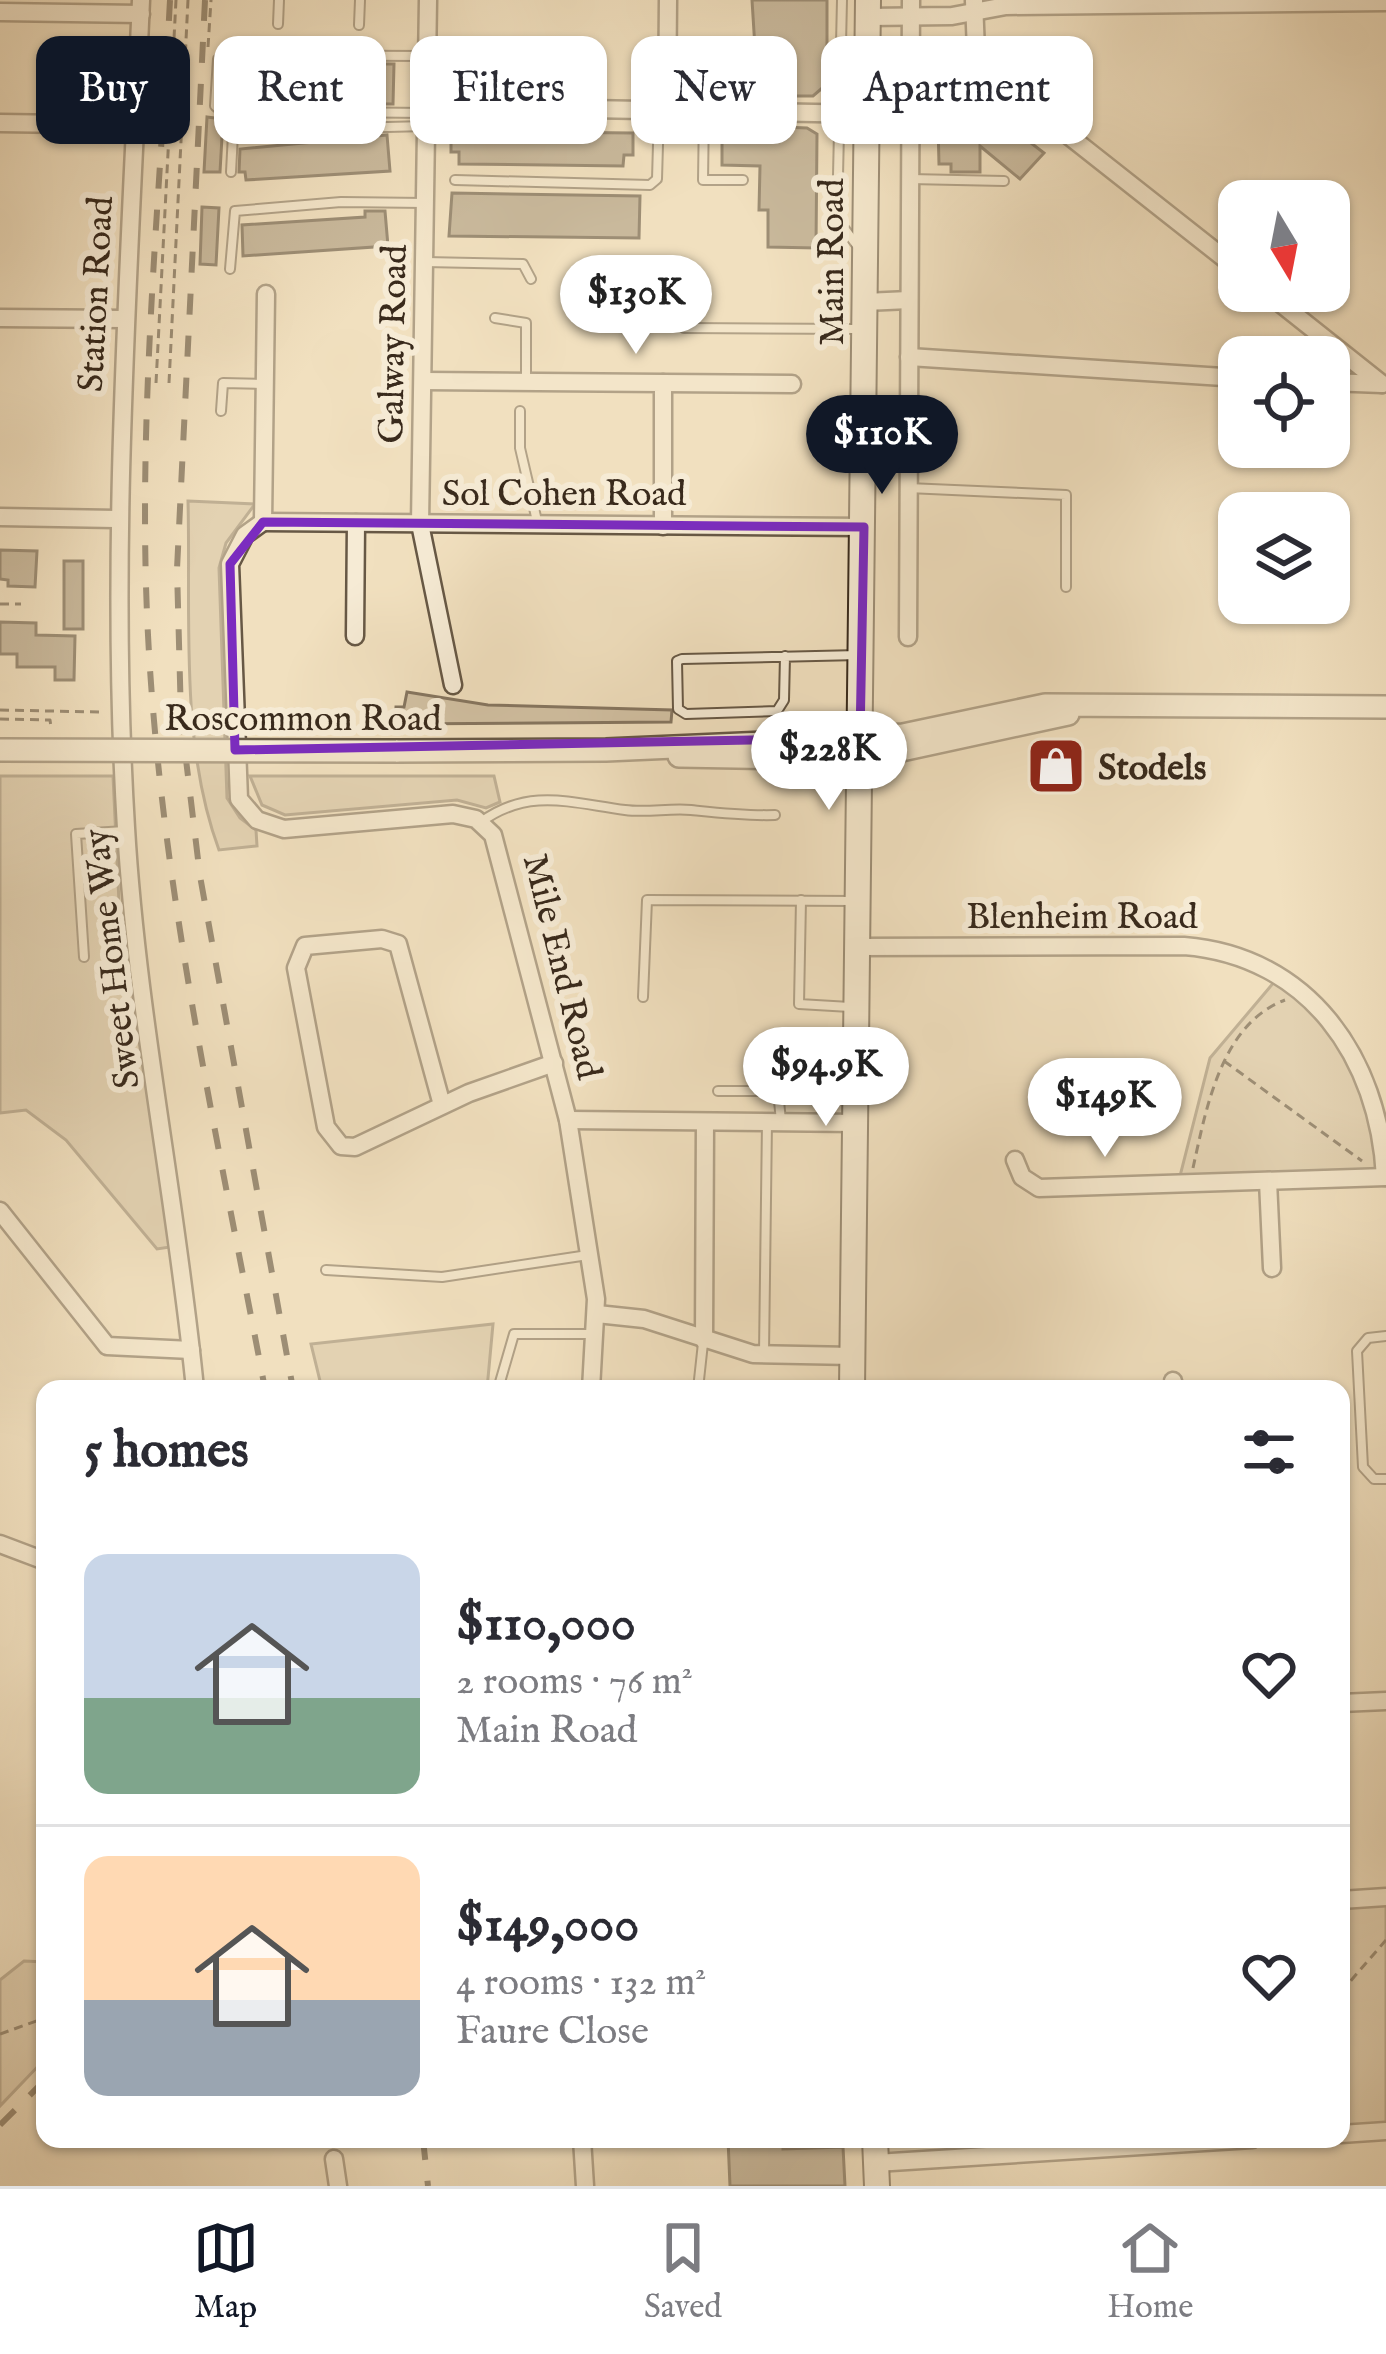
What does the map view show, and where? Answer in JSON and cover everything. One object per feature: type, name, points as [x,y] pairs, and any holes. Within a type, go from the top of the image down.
[{"type":"main road","name":"Main Road","points":[[853,1380],[867,144]]},
{"type":"street","name":"Galway Road","points":[[428,0],[428,36]]},
{"type":"street","points":[[666,36],[668,0]]},
{"type":"street","points":[[868,9],[911,8],[952,16],[968,3],[1386,2]]},
{"type":"street","points":[[968,3],[983,68],[1218,253]]},
{"type":"street","points":[[0,12],[141,7]]},
{"type":"street","points":[[908,637],[911,8]]},
{"type":"street","points":[[0,123],[36,124]]},
{"type":"street","name":"Station Road","points":[[116,519],[134,144]]},
{"type":"street","name":"Galway Road","points":[[427,144],[421,524],[453,685]]},
{"type":"street","points":[[263,522],[266,294]]},
{"type":"street","points":[[865,302],[909,300]]},
{"type":"street","points":[[1292,312],[1384,384]]},
{"type":"street","points":[[0,318],[125,319]]},
{"type":"street","points":[[909,357],[1218,377]]},
{"type":"street","points":[[424,381],[792,384]]},
{"type":"street","points":[[663,383],[663,526]]},
{"type":"street","points":[[1350,383],[1384,384]]},
{"type":"street","points":[[0,517],[116,519]]},
{"type":"street","name":"Sweet Home Way","points":[[116,519],[126,831],[194,1380]]},
{"type":"street","name":"Sol Cohen Road","points":[[263,522],[864,527]]},
{"type":"street","name":"Mile End Road","points":[[263,522],[244,535],[230,563],[236,785],[246,811],[284,829],[453,814],[481,822],[502,853],[568,1120],[597,1314],[592,1380]]},
{"type":"street","points":[[355,636],[356,523]]},
{"type":"street","name":"Roscommon Road","points":[[0,750],[606,750],[717,759],[860,749],[1091,709],[1386,707]]},
{"type":"street","points":[[442,1105],[398,944],[382,939],[305,946],[296,968],[326,1127],[341,1146],[355,1147],[442,1105],[554,1063]]},
{"type":"street","name":"Blenheim Road","points":[[856,947],[1212,948],[1258,962],[1303,993],[1336,1031],[1362,1074],[1378,1114],[1385,1177]]},
{"type":"street","points":[[568,1120],[856,1123]]},
{"type":"street","points":[[704,1340],[705,1122]]},
{"type":"street","points":[[1016,1160],[1022,1177],[1039,1188],[1385,1177]]},
{"type":"street","points":[[1268,1181],[1272,1268]]},
{"type":"street","points":[[0,1211],[106,1346],[191,1350]]},
{"type":"street","points":[[597,1314],[631,1316],[764,1355],[853,1356]]},
{"type":"street","points":[[0,1544],[36,1558]]},
{"type":"street","points":[[1350,1703],[1386,1702]]},
{"type":"street","points":[[1350,1899],[1386,1897]]},
{"type":"street","points":[[1350,2134],[1386,2132]]},
{"type":"street","points":[[583,2148],[585,2186]]},
{"type":"street","points":[[876,2162],[1105,2148]]},
{"type":"street","points":[[328,2159],[338,2186]]},
{"type":"lane","points":[[278,24],[279,0]]},
{"type":"lane","points":[[359,25],[360,0]]},
{"type":"lane","points":[[841,36],[842,0]]},
{"type":"lane","points":[[410,56],[224,56],[218,59],[215,106],[221,111],[410,115]]},
{"type":"lane","points":[[232,172],[233,134],[238,130],[410,116]]},
{"type":"lane","points":[[455,180],[650,185],[656,179],[660,144]]},
{"type":"lane","points":[[704,144],[704,180],[743,180]]},
{"type":"lane","points":[[838,144],[837,222],[865,254]]},
{"type":"lane","points":[[910,179],[1004,181]]},
{"type":"lane","points":[[230,269],[235,211],[341,202],[426,203]]},
{"type":"lane","points":[[425,262],[523,264],[531,279]]},
{"type":"lane","points":[[495,318],[526,323],[526,382]]},
{"type":"lane","points":[[684,328],[865,330]]},
{"type":"lane","points":[[221,411],[224,383],[265,384]]},
{"type":"lane","points":[[520,411],[520,448],[538,525]]},
{"type":"lane","points":[[908,488],[1066,495],[1066,586]]},
{"type":"lane","points":[[784,656],[784,700],[777,711],[686,714],[678,709],[679,660],[784,656],[862,655]]},
{"type":"lane","points":[[481,822],[519,801],[598,802],[622,810],[696,810],[715,817],[775,815]]},
{"type":"lane","points":[[84,956],[76,834],[126,831]]},
{"type":"lane","points":[[643,997],[647,900],[857,901]]},
{"type":"lane","points":[[801,900],[800,1006],[857,1007]]},
{"type":"lane","points":[[718,1091],[780,1092],[774,1122],[764,1355]]},
{"type":"lane","points":[[326,1270],[442,1277],[590,1255]]},
{"type":"lane","points":[[500,1380],[508,1340],[514,1334],[595,1334]]},
{"type":"lane","points":[[1386,1336],[1363,1342],[1357,1360],[1364,1467],[1374,1479],[1386,1479]]},
{"type":"lane","points":[[699,1380],[704,1340]]},
{"type":"lane","points":[[571,2186],[585,2186]]},
{"type":"path","points":[[156,383],[176,0]]},
{"type":"path","points":[[169,383],[188,0]]},
{"type":"path","points":[[208,47],[211,0]]},
{"type":"path","points":[[0,604],[21,604]]},
{"type":"path","points":[[0,710],[108,712]]},
{"type":"path","points":[[0,719],[50,720],[51,728]]},
{"type":"path","points":[[1194,1183],[1193,1167],[1222,1060],[1266,1007],[1303,993]]},
{"type":"path","points":[[1222,1060],[1385,1177]]},
{"type":"path","points":[[1350,1982],[1386,1940]]},
{"type":"path","points":[[0,2034],[36,2021]]},
{"type":"highlighted area","points":[[263,522],[864,527],[860,738],[235,750],[230,564]]},
{"type":"shaded area","points":[[188,501],[255,504],[226,543],[219,568],[227,798],[240,818],[256,830],[257,846],[219,850],[206,809],[192,722]]},
{"type":"shaded area","points":[[407,692],[488,705],[672,710],[671,722],[395,724],[396,707],[404,707]]},
{"type":"shaded area","points":[[0,776],[113,776],[119,902],[170,1247],[157,1249],[66,1140],[26,1110],[0,1113]]},
{"type":"shaded area","points":[[250,776],[494,776],[500,802],[486,808],[457,800],[285,815],[262,805]]},
{"type":"shaded area","points":[[1281,974],[1350,1052],[1385,1177],[1178,1184],[1210,1058]]},
{"type":"shaded area","points":[[493,1324],[488,1380],[320,1380],[311,1344]]},
{"type":"shaded area","points":[[1386,1897],[1386,2131],[1350,2133],[1350,1899]]},
{"type":"shaded area","points":[[24,1961],[36,1962],[36,2068],[0,2106],[0,1980]]},
{"type":"building","points":[[752,0],[827,0],[821,89],[813,96],[797,96],[797,36],[754,36]]},
{"type":"building","points":[[386,64],[394,64],[393,104],[386,104]]},
{"type":"building","points":[[207,117],[214,118],[214,144],[222,144],[220,172],[204,172]]},
{"type":"building","points":[[797,128],[817,134],[816,248],[768,247],[768,210],[759,210],[760,166],[722,165],[722,144],[797,144]]},
{"type":"building","points":[[607,133],[631,133],[633,144],[633,155],[624,155],[623,166],[459,164],[459,152],[451,152],[451,144],[607,144]]},
{"type":"building","points":[[386,135],[390,171],[246,180],[245,172],[239,172],[240,149],[386,144]]},
{"type":"building","points":[[938,144],[1032,144],[1044,153],[1020,179],[980,146],[980,172],[951,172],[951,164],[939,164]]},
{"type":"building","points":[[452,193],[640,196],[639,238],[449,236]]},
{"type":"building","points":[[202,207],[219,208],[216,265],[200,264]]},
{"type":"building","points":[[365,211],[385,211],[388,246],[243,256],[242,225],[365,217]]},
{"type":"building","points":[[0,550],[37,551],[35,587],[8,586],[8,580],[0,579]]},
{"type":"building","points":[[64,561],[83,561],[83,629],[64,629]]},
{"type":"building","points":[[0,622],[36,623],[36,635],[75,636],[74,680],[55,680],[55,667],[17,667],[17,654],[0,654]]},
{"type":"building","points":[[728,2148],[843,2148],[845,2186],[730,2186]]},
{"type":"railway","points":[[170,0],[147,397],[148,635],[178,920],[263,1380]]},
{"type":"railway","points":[[205,0],[177,569],[181,718],[200,876],[291,1380]]},
{"type":"railway","points":[[0,2125],[36,2089]]},
{"type":"railway","points":[[424,2148],[428,2186]]},
{"type":"place","name":"Stodels","points":[[1056,766]]}]
